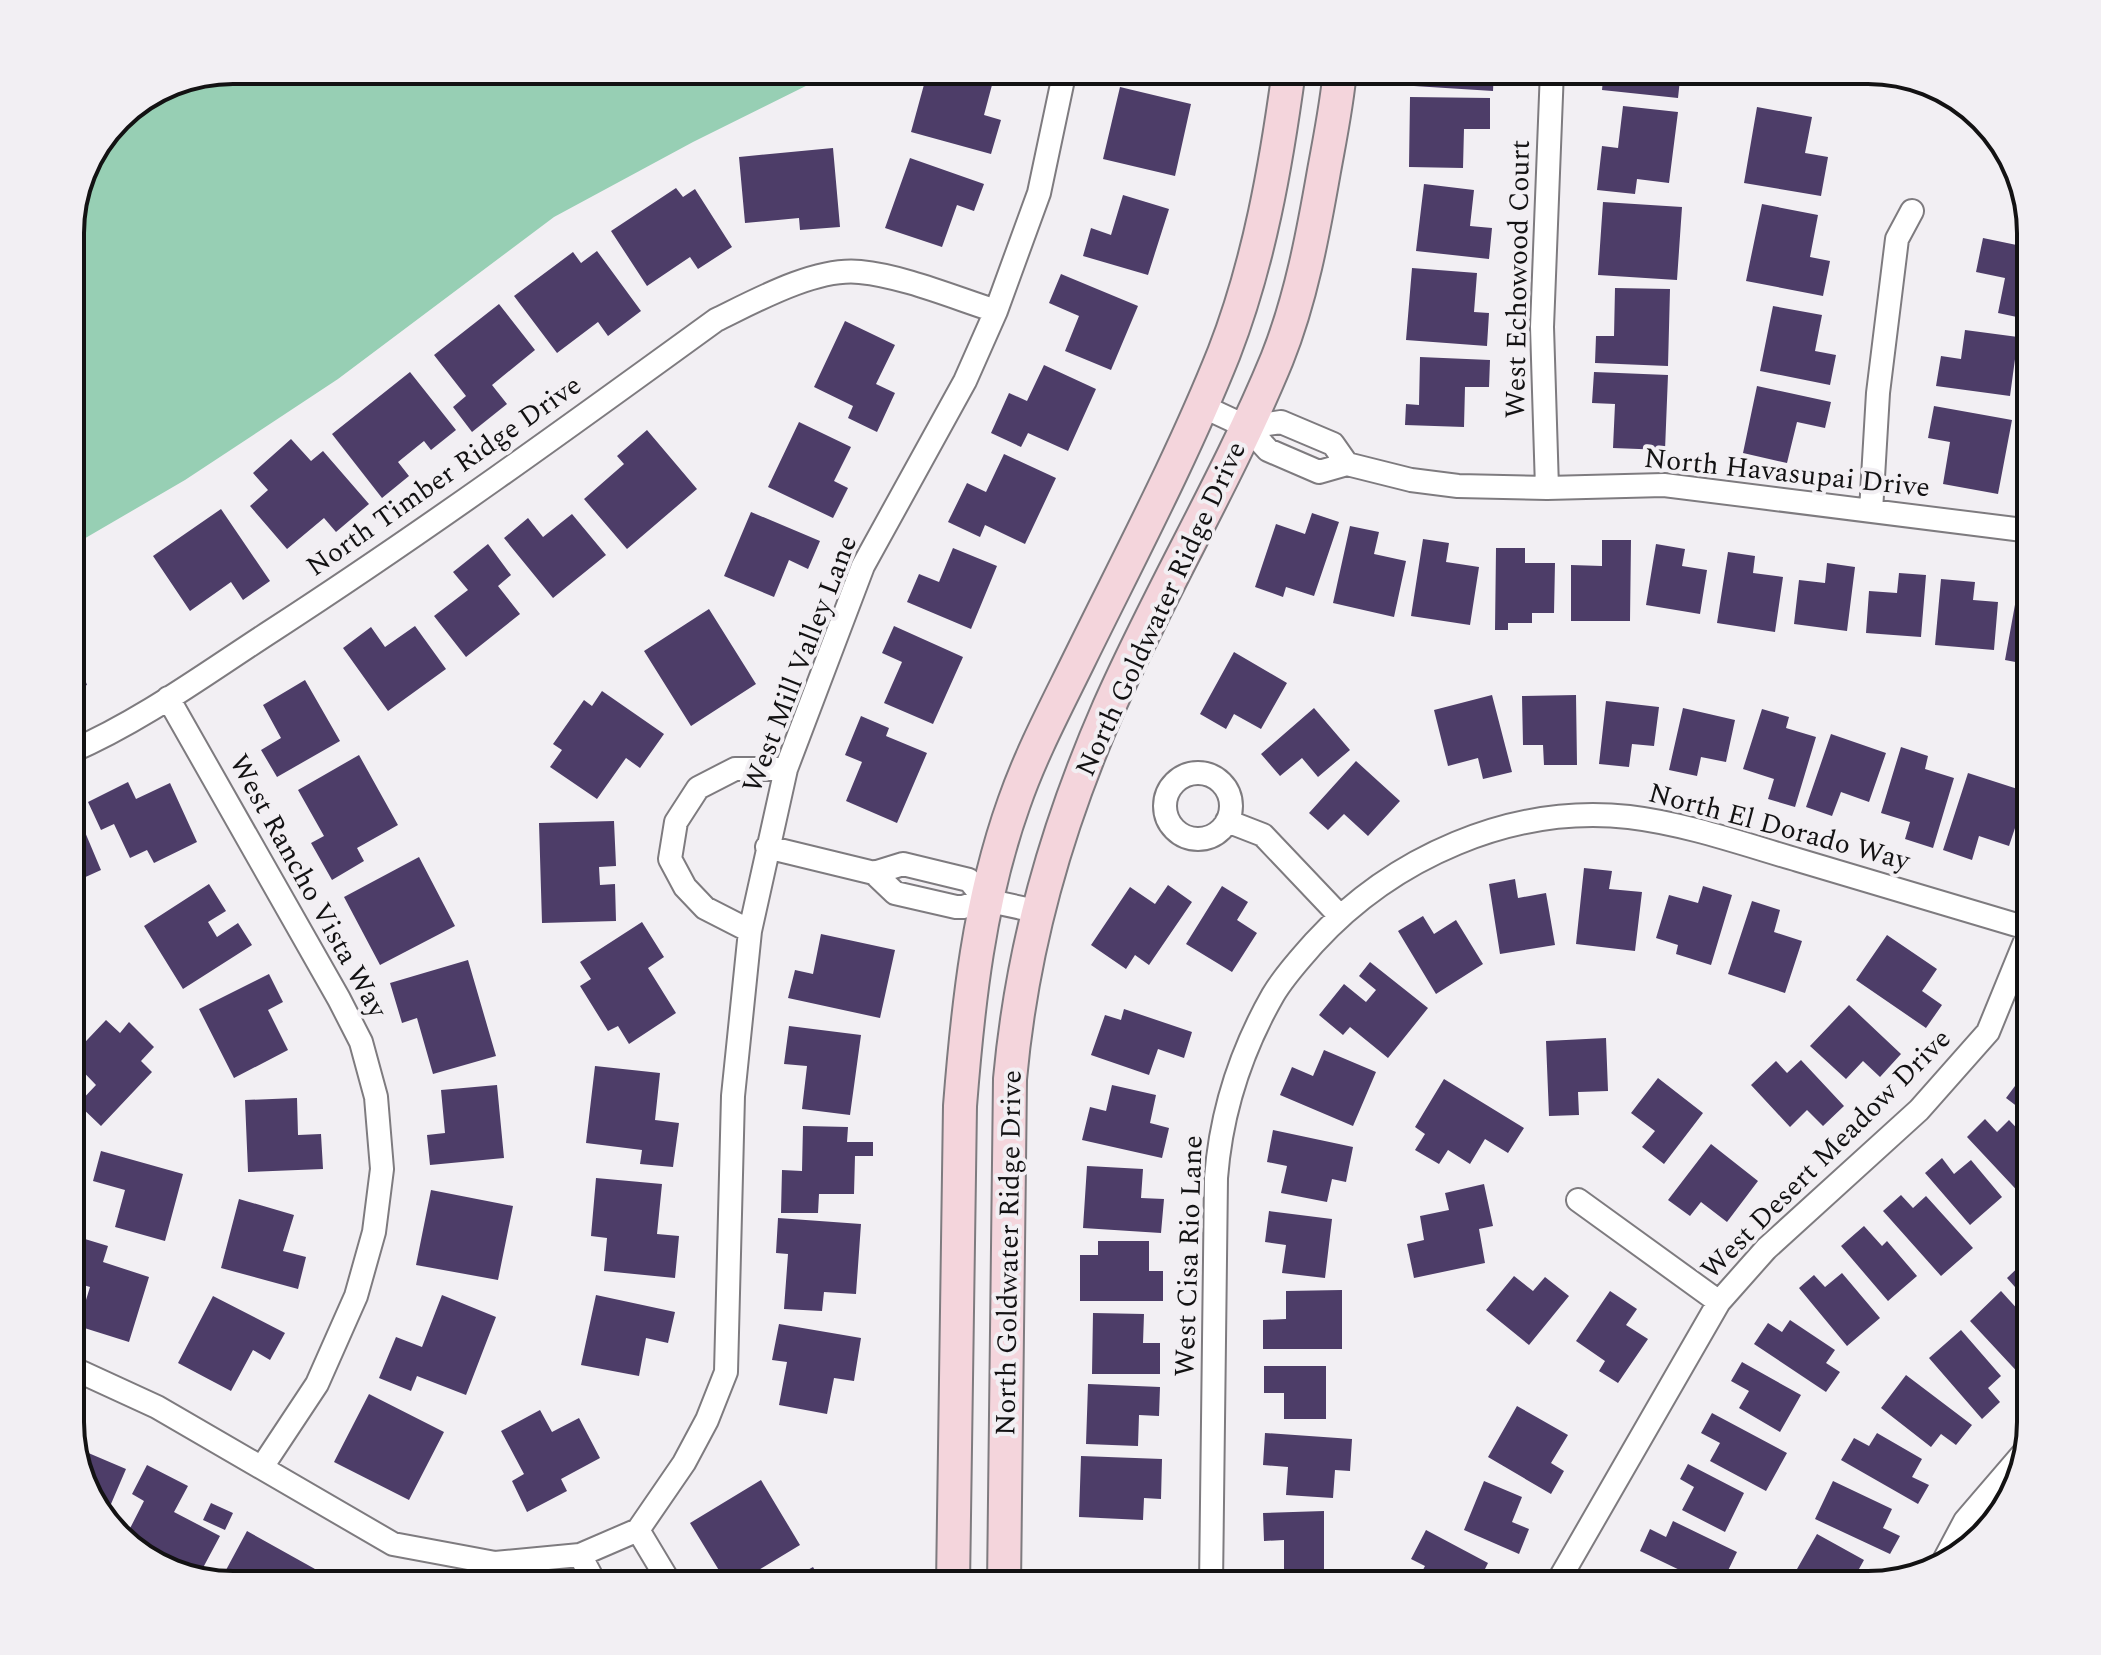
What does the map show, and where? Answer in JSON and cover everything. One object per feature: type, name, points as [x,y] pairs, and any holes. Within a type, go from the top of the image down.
[{"type":"street","name":"West Mill Valley Lane","points":[[638,1530],[684,1463],[726,1372],[733,1096],[750,931],[786,769],[863,566],[965,381],[996,311],[1039,193],[1062,84]]},
{"type":"street","name":"North Goldwater Ridge Drive","points":[[953,1571],[960,1106],[966,1034],[985,900],[1014,803],[1039,742],[1202,406],[1225,350],[1256,254],[1287,84]]},
{"type":"street","name":"North Goldwater Ridge Drive","points":[[1004,1571],[1010,1079],[1036,911],[1060,832],[1110,705],[1247,427],[1278,356],[1310,246],[1338,84]]},
{"type":"street","name":"West Echowood Court","points":[[1547,488],[1542,327],[1551,84]]},
{"type":"street","points":[[1871,511],[1878,393],[1897,239],[1912,211]]},
{"type":"street","name":"North Timber Ridge Drive","points":[[84,746],[168,698],[359,574],[716,320],[774,291],[815,278],[859,272],[919,286],[996,311]]},
{"type":"street","name":"North Havasupai Drive","points":[[1202,406],[1247,427],[1268,450],[1319,472],[1347,464],[1411,480],[1458,486],[1547,488],[1664,485],[2017,529]]},
{"type":"street","name":"North Havasupai Drive","points":[[1247,427],[1281,422],[1333,444],[1347,464]]},
{"type":"street","name":"West Rancho Vista Way","points":[[168,698],[339,999],[361,1042],[376,1097],[382,1169],[374,1232],[356,1296],[317,1384],[262,1467]]},
{"type":"street","points":[[750,931],[705,908],[685,887],[670,859],[676,822],[698,788],[735,769],[786,769]]},
{"type":"street","name":"North El Dorado Way","points":[[1339,915],[1409,865],[1496,829],[1545,819],[1627,817],[1715,835],[2017,924]]},
{"type":"street","points":[[1227,821],[1263,835],[1339,915]]},
{"type":"street","points":[[767,847],[874,873],[903,864],[969,880],[985,900],[1036,911]]},
{"type":"street","name":"West Cisa Rio Lane","points":[[1211,1571],[1219,1139],[1232,1089],[1251,1038],[1274,993],[1339,915]]},
{"type":"street","name":"West Desert Meadow Drive","points":[[1564,1571],[1719,1302],[1766,1249],[1919,1110],[1988,1032],[2017,962]]},
{"type":"street","points":[[1578,1200],[1719,1302]]},
{"type":"street","points":[[84,1373],[157,1407],[393,1544],[495,1563],[580,1555],[638,1530],[663,1571]]},
{"type":"street","points":[[1952,1545],[1965,1521],[2009,1470]]},
{"type":"street","points":[[580,1555],[589,1571]]},
{"type":"green space","points":[[233,84],[810,84],[693,142],[554,217],[338,379],[185,480],[84,539],[84,223],[89,194],[104,158],[121,135],[150,109],[194,89]]},
{"type":"building","points":[[924,84],[992,84],[984,115],[1001,120],[991,154],[911,132]]},
{"type":"building","points":[[1414,84],[1493,84],[1493,91]]},
{"type":"building","points":[[1603,84],[1680,84],[1678,98],[1602,90]]},
{"type":"building","points":[[1120,87],[1191,104],[1175,176],[1103,159]]},
{"type":"building","points":[[1410,97],[1490,98],[1490,129],[1464,129],[1463,168],[1409,167]]},
{"type":"building","points":[[1623,106],[1678,112],[1669,183],[1637,179],[1635,194],[1597,190],[1602,146],[1618,148]]},
{"type":"building","points":[[1757,107],[1812,117],[1805,153],[1828,157],[1821,196],[1744,183]]},
{"type":"building","points":[[833,148],[840,227],[800,230],[799,218],[745,223],[739,157]]},
{"type":"building","points":[[910,158],[984,184],[974,211],[957,205],[942,247],[885,228]]},
{"type":"building","points":[[1424,184],[1474,190],[1470,226],[1492,228],[1489,259],[1416,251]]},
{"type":"building","points":[[676,188],[683,197],[695,189],[732,247],[698,269],[690,257],[647,286],[611,231]]},
{"type":"building","points":[[1123,195],[1169,209],[1148,275],[1083,256],[1091,228],[1111,235]]},
{"type":"building","points":[[1603,202],[1682,207],[1677,280],[1598,275]]},
{"type":"building","points":[[1762,204],[1818,215],[1810,257],[1830,261],[1823,296],[1746,281]]},
{"type":"building","points":[[1983,238],[2017,245],[2017,317],[1998,313],[2005,278],[1976,272]]},
{"type":"building","points":[[597,251],[641,311],[608,336],[598,322],[557,353],[514,296],[573,252],[581,263]]},
{"type":"building","points":[[1412,268],[1477,273],[1474,312],[1489,313],[1487,346],[1406,340]]},
{"type":"building","points":[[1061,274],[1138,306],[1111,370],[1065,351],[1079,316],[1049,303]]},
{"type":"building","points":[[1615,288],[1670,289],[1668,366],[1595,363],[1596,336],[1614,336]]},
{"type":"building","points":[[499,304],[535,350],[492,385],[507,404],[472,432],[453,407],[466,396],[434,355]]},
{"type":"building","points":[[1773,306],[1822,315],[1815,351],[1836,355],[1830,385],[1760,371]]},
{"type":"building","points":[[845,321],[895,345],[876,384],[895,393],[877,432],[848,418],[853,406],[814,387]]},
{"type":"building","points":[[1965,330],[2017,337],[2010,396],[1936,386],[1941,356],[1961,359]]},
{"type":"building","points":[[1420,357],[1490,360],[1489,387],[1465,387],[1464,427],[1405,425],[1406,404],[1419,405]]},
{"type":"building","points":[[1044,365],[1096,389],[1068,451],[1028,433],[1021,447],[991,433],[1009,393],[1027,401]]},
{"type":"building","points":[[410,372],[456,430],[431,450],[424,441],[398,462],[409,476],[382,498],[332,434]]},
{"type":"building","points":[[1594,372],[1668,375],[1665,450],[1613,448],[1615,404],[1592,403]]},
{"type":"building","points":[[1757,386],[1831,402],[1825,428],[1797,422],[1787,463],[1743,453]]},
{"type":"building","points":[[1934,406],[2012,420],[1998,494],[1943,484],[1950,442],[1928,438]]},
{"type":"building","points":[[799,422],[851,447],[834,481],[848,488],[833,518],[768,487]]},
{"type":"building","points":[[647,430],[697,489],[627,549],[584,499],[624,464],[617,456]]},
{"type":"building","points":[[291,439],[311,461],[323,451],[369,504],[336,532],[324,518],[287,549],[250,506],[268,490],[253,473]]},
{"type":"building","points":[[1004,454],[1056,478],[1025,544],[985,525],[980,537],[948,522],[967,483],[986,492]]},
{"type":"building","points":[[221,509],[270,581],[243,600],[231,582],[190,611],[153,556]]},
{"type":"building","points":[[751,512],[820,541],[808,569],[789,560],[774,597],[724,576]]},
{"type":"building","points":[[1312,513],[1339,522],[1314,596],[1286,587],[1283,597],[1255,587],[1276,524],[1305,534]]},
{"type":"building","points":[[572,514],[606,555],[553,598],[504,538],[528,518],[543,537]]},
{"type":"building","points":[[1350,526],[1379,532],[1374,554],[1406,561],[1394,617],[1333,603]]},
{"type":"building","points":[[1423,539],[1449,543],[1446,562],[1479,567],[1470,625],[1411,616]]},
{"type":"building","points":[[1602,540],[1631,540],[1630,621],[1571,621],[1571,565],[1602,566]]},
{"type":"building","points":[[488,544],[511,575],[498,586],[520,614],[466,657],[434,616],[468,590],[453,572]]},
{"type":"building","points":[[1656,544],[1685,549],[1682,566],[1707,570],[1700,614],[1646,605]]},
{"type":"building","points":[[953,548],[997,566],[971,629],[907,602],[919,574],[939,582]]},
{"type":"building","points":[[1496,548],[1525,548],[1525,563],[1555,563],[1554,613],[1532,613],[1532,623],[1508,623],[1508,630],[1495,630]]},
{"type":"building","points":[[1728,552],[1755,556],[1753,573],[1783,577],[1775,632],[1717,623]]},
{"type":"building","points":[[1827,563],[1855,567],[1847,631],[1794,624],[1799,580],[1825,583]]},
{"type":"building","points":[[1899,573],[1926,575],[1921,637],[1866,633],[1869,591],[1897,593]]},
{"type":"building","points":[[1941,579],[1975,582],[1973,600],[1998,602],[1994,650],[1935,645]]},
{"type":"building","points":[[2017,594],[2017,662],[2005,660]]},
{"type":"building","points":[[709,609],[756,684],[691,726],[644,651]]},
{"type":"building","points":[[415,626],[446,669],[388,711],[343,648],[371,627],[385,647]]},
{"type":"building","points":[[894,626],[963,657],[933,724],[884,703],[902,662],[882,653]]},
{"type":"building","points":[[1234,652],[1287,683],[1261,729],[1234,714],[1226,729],[1200,714]]},
{"type":"building","points":[[305,680],[340,741],[277,777],[261,750],[281,738],[263,705]]},
{"type":"building","points":[[602,691],[664,734],[640,768],[626,758],[597,799],[550,767],[562,750],[553,744],[584,700],[592,706]]},
{"type":"building","points":[[1492,695],[1512,772],[1483,779],[1478,758],[1448,766],[1434,710]]},
{"type":"building","points":[[1576,695],[1577,765],[1544,765],[1543,745],[1523,745],[1522,696]]},
{"type":"building","points":[[1606,701],[1659,707],[1654,746],[1632,744],[1629,767],[1599,764]]},
{"type":"building","points":[[1314,708],[1350,750],[1318,777],[1302,758],[1280,776],[1261,754]]},
{"type":"building","points":[[1683,708],[1735,720],[1726,762],[1701,757],[1697,776],[1669,770]]},
{"type":"building","points":[[1762,709],[1789,717],[1786,728],[1816,737],[1795,807],[1768,799],[1774,779],[1743,769]]},
{"type":"building","points":[[861,716],[889,728],[886,736],[927,753],[897,823],[846,801],[862,762],[845,755]]},
{"type":"building","points":[[1831,734],[1886,753],[1869,802],[1841,792],[1832,816],[1806,807]]},
{"type":"building","points":[[1901,747],[1928,756],[1925,769],[1954,778],[1933,848],[1905,839],[1910,822],[1881,813]]},
{"type":"building","points":[[359,755],[398,825],[357,848],[364,861],[332,880],[311,843],[324,836],[298,790]]},
{"type":"building","points":[[1356,761],[1400,801],[1368,836],[1344,814],[1328,830],[1309,813]]},
{"type":"building","points":[[1968,773],[2017,789],[2017,822],[2009,846],[1979,836],[1972,860],[1943,850]]},
{"type":"building","points":[[128,782],[136,799],[170,783],[197,842],[154,863],[147,850],[130,858],[114,824],[101,830],[88,802]]},
{"type":"building","points":[[614,821],[616,866],[599,867],[600,885],[615,884],[616,921],[542,923],[539,823]]},
{"type":"building","points":[[84,830],[101,870],[84,878]]},
{"type":"building","points":[[419,857],[455,926],[380,965],[344,897]]},
{"type":"building","points":[[1584,868],[1612,871],[1609,889],[1642,892],[1635,951],[1576,944]]},
{"type":"building","points":[[1515,879],[1518,898],[1546,893],[1555,945],[1500,954],[1489,884]]},
{"type":"building","points":[[209,884],[226,911],[208,922],[217,937],[238,923],[252,945],[183,989],[144,926]]},
{"type":"building","points":[[1168,885],[1192,902],[1149,965],[1135,955],[1126,969],[1091,945],[1130,887],[1155,904]]},
{"type":"building","points":[[1222,886],[1248,902],[1237,920],[1257,933],[1232,972],[1186,944]]},
{"type":"building","points":[[1703,886],[1732,895],[1711,965],[1676,954],[1678,945],[1656,938],[1669,895],[1698,903]]},
{"type":"building","points":[[1752,901],[1780,910],[1774,932],[1802,941],[1785,993],[1728,974]]},
{"type":"building","points":[[1423,916],[1434,934],[1456,920],[1483,964],[1436,994],[1398,931]]},
{"type":"building","points":[[642,922],[664,957],[648,968],[676,1013],[629,1044],[618,1026],[608,1031],[580,986],[591,979],[580,962]]},
{"type":"building","points":[[821,934],[895,950],[880,1018],[788,998],[795,970],[813,974]]},
{"type":"building","points":[[1887,935],[1937,969],[1922,991],[1942,1005],[1926,1028],[1856,980]]},
{"type":"building","points":[[468,960],[496,1056],[433,1074],[417,1018],[402,1023],[390,983]]},
{"type":"building","points":[[1370,962],[1428,1008],[1388,1058],[1350,1027],[1343,1035],[1319,1015],[1344,984],[1366,1002],[1376,990],[1359,976]]},
{"type":"building","points":[[269,974],[283,1002],[268,1010],[288,1050],[234,1078],[199,1009]]},
{"type":"building","points":[[1849,1005],[1901,1054],[1880,1077],[1863,1061],[1846,1079],[1810,1046]]},
{"type":"building","points":[[1124,1009],[1192,1032],[1184,1058],[1158,1049],[1149,1075],[1091,1055],[1105,1015],[1121,1020]]},
{"type":"building","points":[[106,1020],[120,1033],[129,1022],[154,1047],[141,1061],[152,1072],[101,1126],[84,1110],[84,1098],[96,1085],[84,1073],[84,1043]]},
{"type":"building","points":[[789,1026],[861,1035],[850,1115],[802,1109],[807,1066],[784,1064]]},
{"type":"building","points":[[1606,1038],[1608,1091],[1578,1092],[1579,1115],[1549,1116],[1546,1041]]},
{"type":"building","points":[[1324,1050],[1376,1072],[1353,1126],[1280,1095],[1292,1067],[1313,1076]]},
{"type":"building","points":[[1801,1060],[1844,1106],[1823,1126],[1807,1110],[1790,1127],[1751,1085],[1776,1061],[1787,1073]]},
{"type":"building","points":[[595,1066],[660,1073],[655,1120],[679,1123],[673,1167],[640,1164],[642,1150],[586,1143]]},
{"type":"building","points":[[1658,1078],[1703,1113],[1664,1164],[1642,1147],[1655,1131],[1631,1113]]},
{"type":"building","points":[[1444,1079],[1524,1128],[1508,1153],[1485,1139],[1470,1164],[1448,1150],[1439,1164],[1415,1150],[1425,1134],[1415,1127]]},
{"type":"building","points":[[2017,1083],[2017,1106],[2006,1098]]},
{"type":"building","points":[[497,1085],[504,1158],[430,1165],[427,1135],[445,1133],[441,1090]]},
{"type":"building","points":[[1112,1085],[1156,1095],[1150,1123],[1169,1128],[1162,1158],[1082,1140],[1090,1107],[1106,1111]]},
{"type":"building","points":[[297,1098],[298,1135],[321,1134],[323,1169],[248,1172],[245,1100]]},
{"type":"building","points":[[1985,1119],[1997,1132],[2009,1120],[2017,1128],[2017,1190],[1967,1137]]},
{"type":"building","points":[[803,1126],[848,1127],[847,1142],[873,1142],[873,1156],[855,1156],[854,1194],[819,1194],[818,1213],[781,1213],[782,1170],[802,1171]]},
{"type":"building","points":[[1273,1130],[1353,1147],[1346,1182],[1332,1179],[1327,1202],[1281,1193],[1287,1166],[1267,1162]]},
{"type":"building","points":[[1711,1144],[1758,1181],[1727,1222],[1701,1202],[1690,1216],[1668,1200]]},
{"type":"building","points":[[101,1151],[183,1174],[165,1241],[115,1227],[125,1190],[93,1181]]},
{"type":"building","points":[[1942,1158],[1954,1174],[1971,1160],[2002,1197],[1970,1225],[1925,1173]]},
{"type":"building","points":[[1087,1166],[1143,1169],[1141,1198],[1164,1199],[1161,1233],[1083,1228]]},
{"type":"building","points":[[596,1178],[662,1184],[657,1234],[679,1236],[675,1278],[604,1271],[607,1238],[591,1236]]},
{"type":"building","points":[[1484,1184],[1493,1226],[1479,1229],[1485,1263],[1414,1278],[1407,1244],[1424,1240],[1420,1216],[1449,1210],[1445,1193]]},
{"type":"building","points":[[431,1190],[513,1206],[498,1280],[416,1265]]},
{"type":"building","points":[[1901,1195],[1913,1208],[1926,1196],[1973,1248],[1941,1276],[1883,1211]]},
{"type":"building","points":[[239,1199],[294,1215],[283,1251],[306,1257],[298,1289],[221,1268]]},
{"type":"building","points":[[1269,1211],[1332,1219],[1325,1278],[1282,1273],[1286,1245],[1265,1242]]},
{"type":"building","points":[[778,1218],[861,1224],[856,1294],[824,1292],[822,1311],[784,1309],[788,1254],[776,1253]]},
{"type":"building","points":[[1864,1226],[1882,1246],[1887,1241],[1917,1276],[1888,1301],[1841,1246]]},
{"type":"building","points":[[84,1239],[108,1246],[103,1262],[149,1277],[129,1342],[84,1328],[84,1306],[90,1287],[84,1285]]},
{"type":"building","points":[[1098,1241],[1149,1241],[1149,1271],[1163,1271],[1163,1301],[1080,1301],[1080,1255],[1098,1255]]},
{"type":"building","points":[[2017,1268],[2017,1289],[2007,1278]]},
{"type":"building","points":[[1842,1273],[1880,1318],[1847,1346],[1799,1288],[1814,1275],[1825,1287]]},
{"type":"building","points":[[1514,1276],[1533,1291],[1545,1277],[1569,1296],[1529,1345],[1486,1310]]},
{"type":"building","points":[[1342,1290],[1342,1349],[1263,1349],[1263,1320],[1286,1319],[1286,1291]]},
{"type":"building","points":[[1610,1291],[1637,1309],[1626,1325],[1648,1339],[1618,1383],[1599,1371],[1605,1361],[1576,1341]]},
{"type":"building","points":[[2001,1291],[2017,1309],[2017,1371],[1970,1321]]},
{"type":"building","points":[[442,1295],[496,1317],[466,1395],[417,1376],[411,1391],[379,1378],[396,1337],[422,1347]]},
{"type":"building","points":[[596,1295],[675,1312],[668,1343],[646,1338],[639,1376],[581,1365]]},
{"type":"building","points":[[213,1296],[285,1333],[270,1360],[253,1350],[231,1391],[178,1363]]},
{"type":"building","points":[[1093,1313],[1144,1314],[1143,1343],[1160,1343],[1160,1374],[1092,1374]]},
{"type":"building","points":[[1790,1320],[1835,1350],[1826,1363],[1840,1372],[1826,1392],[1754,1344],[1768,1323],[1782,1332]]},
{"type":"building","points":[[779,1324],[861,1338],[854,1381],[834,1378],[827,1414],[779,1405],[787,1362],[772,1360]]},
{"type":"building","points":[[1961,1330],[2001,1376],[1988,1388],[2000,1402],[1982,1419],[1929,1358]]},
{"type":"building","points":[[1742,1362],[1801,1395],[1780,1432],[1739,1408],[1749,1391],[1731,1381]]},
{"type":"building","points":[[1264,1366],[1326,1366],[1326,1419],[1284,1419],[1284,1393],[1264,1393]]},
{"type":"building","points":[[1906,1375],[1972,1425],[1956,1445],[1941,1434],[1931,1447],[1881,1408]]},
{"type":"building","points":[[1088,1384],[1160,1387],[1159,1416],[1139,1415],[1138,1446],[1086,1444]]},
{"type":"building","points":[[369,1394],[444,1432],[409,1500],[334,1462]]},
{"type":"building","points":[[1517,1406],[1568,1435],[1551,1463],[1564,1471],[1551,1494],[1488,1457]]},
{"type":"building","points":[[540,1410],[552,1432],[579,1418],[600,1458],[561,1479],[567,1491],[527,1512],[512,1481],[524,1474],[501,1431]]},
{"type":"building","points":[[1712,1413],[1787,1453],[1766,1491],[1710,1461],[1720,1443],[1701,1433]]},
{"type":"building","points":[[1265,1433],[1352,1439],[1350,1471],[1335,1470],[1333,1498],[1286,1495],[1288,1467],[1263,1465]]},
{"type":"building","points":[[1877,1433],[1922,1459],[1912,1477],[1929,1485],[1918,1504],[1841,1460],[1854,1438],[1869,1446]]},
{"type":"building","points":[[87,1452],[126,1469],[110,1506],[99,1488]]},
{"type":"building","points":[[1081,1456],[1162,1459],[1161,1499],[1144,1498],[1143,1520],[1079,1517]]},
{"type":"building","points":[[1688,1464],[1744,1493],[1725,1532],[1682,1510],[1694,1487],[1680,1479]]},
{"type":"building","points":[[147,1465],[188,1486],[174,1512],[220,1536],[203,1568],[167,1556],[130,1529],[144,1501],[132,1494]]},
{"type":"building","points":[[761,1480],[800,1545],[757,1571],[719,1571],[690,1523]]},
{"type":"building","points":[[1484,1481],[1522,1497],[1512,1522],[1529,1529],[1519,1554],[1464,1530]]},
{"type":"building","points":[[1833,1481],[1892,1509],[1883,1528],[1900,1536],[1890,1554],[1815,1519]]},
{"type":"building","points":[[211,1503],[233,1513],[225,1530],[203,1520]]},
{"type":"building","points":[[1324,1511],[1324,1569],[1284,1570],[1284,1540],[1264,1541],[1263,1513]]},
{"type":"building","points":[[1673,1521],[1737,1552],[1728,1571],[1682,1571],[1640,1551],[1650,1529],[1666,1537]]},
{"type":"building","points":[[1426,1530],[1488,1563],[1484,1571],[1422,1571],[1425,1566],[1411,1559]]},
{"type":"building","points":[[247,1531],[315,1569],[314,1571],[225,1571]]},
{"type":"building","points":[[1817,1534],[1864,1560],[1858,1571],[1797,1569]]}]
